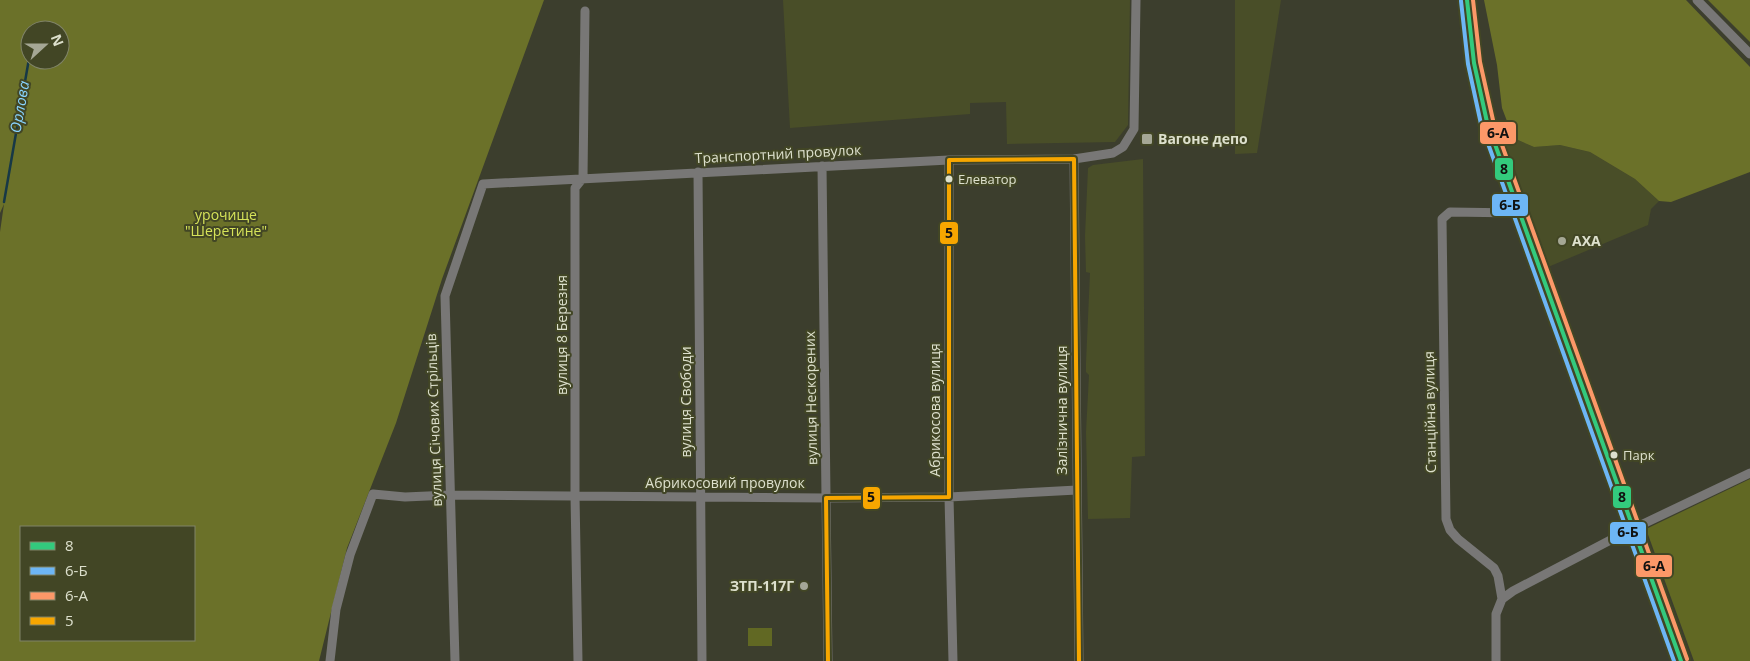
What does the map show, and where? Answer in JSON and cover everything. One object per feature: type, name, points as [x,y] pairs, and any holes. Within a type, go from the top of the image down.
[{"type":"main road","points":[[1468,0],[1479,93],[1487,122],[1518,213],[1681,661]]},
{"type":"street","name":"Транспортний провулок","points":[[483,184],[948,160],[1074,160],[1113,153],[1123,147],[1132,135],[1134,120],[1136,0]]},
{"type":"street","points":[[1697,0],[1750,54]]},
{"type":"street","name":"вулиця 8 Березня","points":[[578,661],[575,496],[576,188],[583,178],[585,11]]},
{"type":"street","name":"Абрикосова вулиця","points":[[948,160],[949,497],[953,661]]},
{"type":"street","name":"Залізнична вулиця","points":[[1074,160],[1079,661]]},
{"type":"street","name":"вулиця Нескорених","points":[[822,166],[828,661]]},
{"type":"street","name":"вулиця Свободи","points":[[698,172],[702,661]]},
{"type":"street","name":"вулиця Січових Стрільців","points":[[454,661],[445,296],[483,184]]},
{"type":"street","name":"Станційна вулиця","points":[[1496,661],[1496,614],[1502,599],[1498,576],[1494,568],[1458,539],[1450,530],[1446,519],[1442,219],[1450,212],[1518,213]]},
{"type":"street","points":[[1502,599],[1513,591],[1633,528],[1750,473]]},
{"type":"street","name":"Абрикосовий провулок","points":[[330,661],[336,609],[350,555],[373,494],[405,497],[450,495],[826,498],[949,497],[1077,490]]},
{"type":"shaded area","points":[[783,0],[1130,0],[1128,125],[1115,142],[1007,144],[1006,102],[970,103],[970,114],[790,128]]},
{"type":"shaded area","points":[[1235,0],[1281,0],[1257,153],[1235,154]]},
{"type":"shaded area","points":[[1518,140],[1534,147],[1560,145],[1590,152],[1635,179],[1659,201],[1651,209],[1648,225],[1548,267],[1505,144]]},
{"type":"shaded area","points":[[1143,159],[1145,456],[1132,457],[1130,518],[1088,519],[1086,432],[1089,375],[1086,372],[1086,363],[1090,273],[1086,272],[1085,236],[1088,168],[1093,165]]},
{"type":"shaded area","points":[[1750,479],[1750,661],[1694,661],[1646,529]]},
{"type":"shaded area","points":[[748,628],[772,628],[772,646],[748,646]]},
{"type":"green space","name":"урочище \"Шеретине\"","points":[[0,0],[544,0],[442,279],[396,423],[347,548],[319,661],[0,661],[0,232],[4,204],[0,213]]},
{"type":"green space","points":[[1484,0],[1686,0],[1750,67],[1750,172],[1671,202],[1659,201],[1635,179],[1590,152],[1560,145],[1534,147],[1518,140],[1510,129],[1502,108],[1497,65]]},
{"type":"green space","points":[[1708,0],[1750,0],[1750,42]]},
{"type":"waterway","name":"Орлова","points":[[4,202],[27,70]]},
{"type":"transit line","name":"8","points":[[1467,0],[1474,63],[1487,122],[1681,661]]},
{"type":"transit line","name":"6-А","points":[[1473,0],[1480,62],[1493,120],[1687,659]]},
{"type":"transit line","name":"6-Б","points":[[1461,1],[1468,64],[1481,124],[1674,661]]},
{"type":"transit line","name":"5","points":[[828,661],[826,498],[949,497],[949,160],[1074,159],[1079,661]]},
{"type":"place","name":"Вагоне депо","points":[[1147,139]]},
{"type":"place","name":"Елеватор","points":[[949,179]]},
{"type":"place","name":"AXA","points":[[1562,241]]},
{"type":"place","name":"Парк","points":[[1614,455]]},
{"type":"place","name":"ЗТП-117Г","points":[[804,586]]}]
